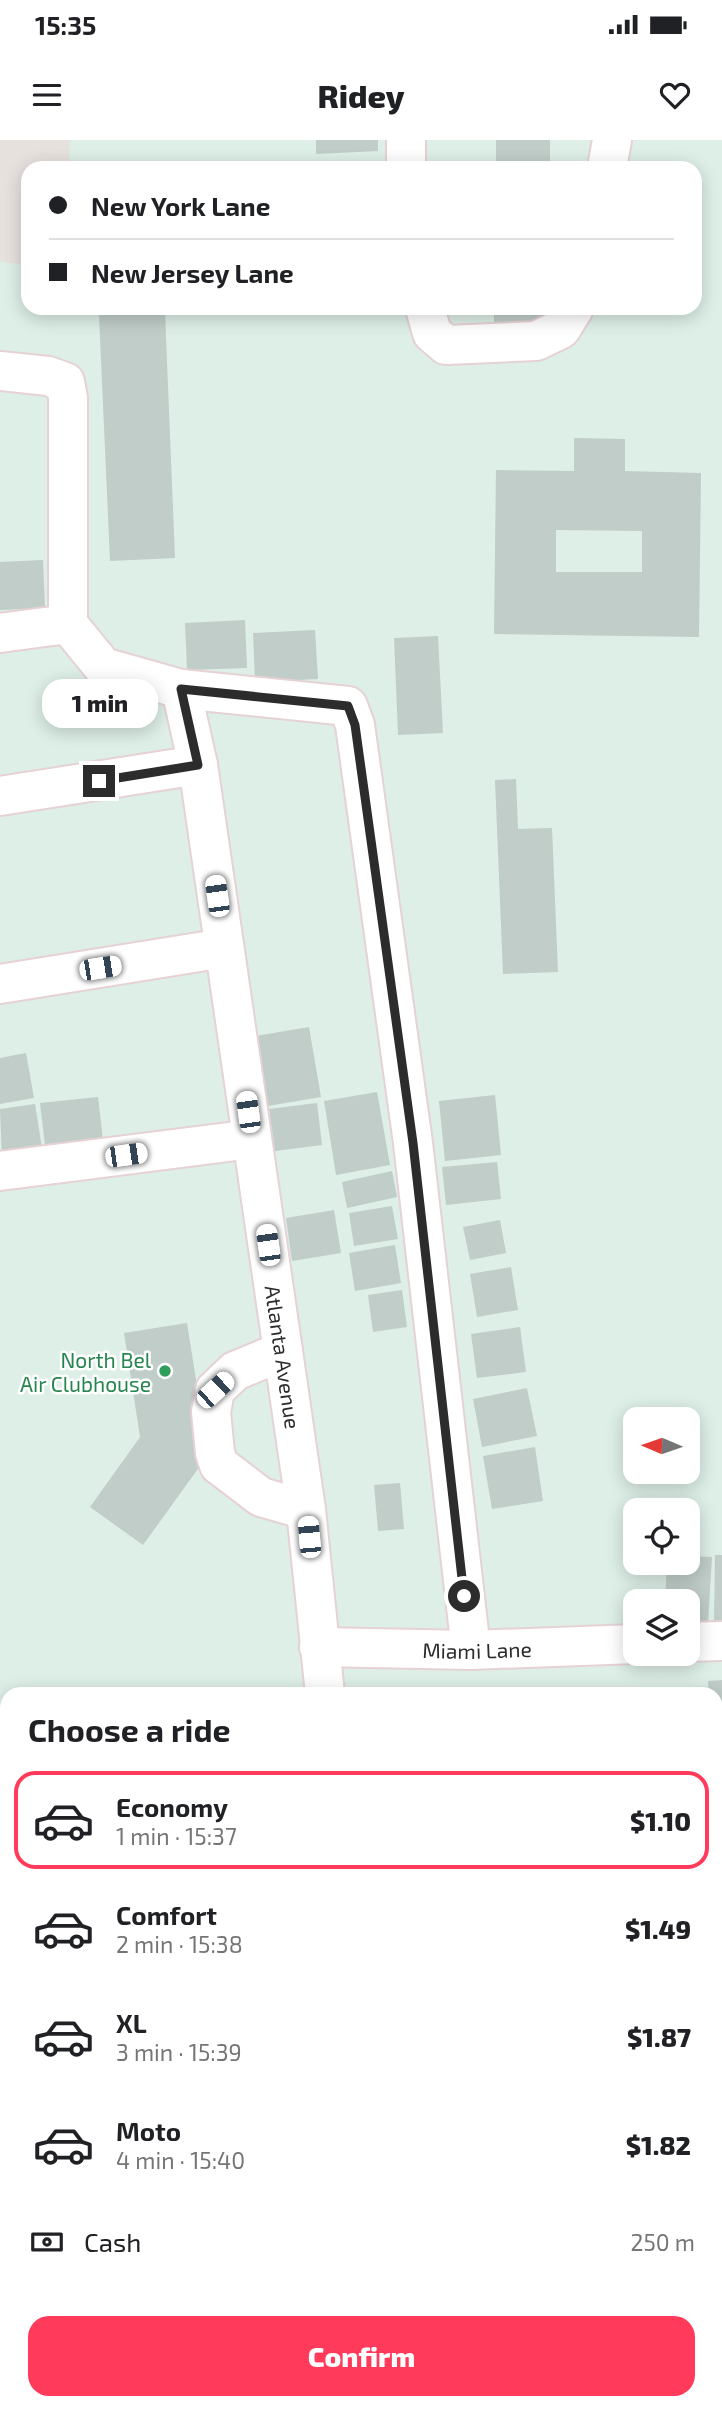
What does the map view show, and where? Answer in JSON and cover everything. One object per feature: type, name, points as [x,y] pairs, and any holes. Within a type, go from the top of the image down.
[{"type":"street","points":[[406,140],[407,161]]},
{"type":"street","points":[[608,161],[612,140]]},
{"type":"street","points":[[427,315],[432,333],[446,345],[536,341],[561,329],[570,315]]},
{"type":"street","points":[[0,371],[48,376],[65,382],[68,398],[68,624],[103,667],[181,689],[348,706],[355,725],[413,1143],[471,1650]]},
{"type":"street","points":[[0,633],[68,624]]},
{"type":"street","name":"Atlanta Avenue","points":[[181,689],[198,765],[306,1510],[324,1687]]},
{"type":"street","points":[[0,796],[198,765]]},
{"type":"street","points":[[0,984],[224,948]]},
{"type":"street","points":[[0,1171],[252,1139]]},
{"type":"street","points":[[283,1351],[235,1371],[215,1390],[211,1412],[215,1452],[219,1465],[261,1497],[306,1510]]},
{"type":"street","points":[[700,1642],[722,1641]]},
{"type":"street","name":"Miami Lane","points":[[319,1647],[471,1650],[623,1644]]},
{"type":"shaded area","points":[[0,140],[70,140],[69,160],[76,161],[21,161],[21,264],[0,262]]},
{"type":"building","points":[[316,140],[378,140],[378,151],[316,154]]},
{"type":"building","points":[[496,140],[550,140],[550,161],[496,161]]},
{"type":"building","points":[[99,315],[165,315],[175,558],[110,561]]},
{"type":"building","points":[[494,315],[548,315],[547,332],[494,332]]},
{"type":"building","points":[[574,438],[625,439],[625,471],[701,473],[699,637],[494,634],[496,470],[574,471]],"holes":[[[556,530],[642,531],[642,572],[556,572]]]},
{"type":"building","points":[[43,560],[45,608],[0,610],[0,562]]},
{"type":"building","points":[[245,620],[247,668],[187,670],[185,623]]},
{"type":"building","points":[[315,630],[318,679],[255,682],[253,633]]},
{"type":"building","points":[[438,636],[443,733],[398,735],[394,638]]},
{"type":"building","points":[[516,779],[518,829],[552,828],[558,972],[503,974],[495,780]]},
{"type":"building","points":[[309,1027],[321,1097],[268,1106],[256,1036]]},
{"type":"building","points":[[26,1053],[34,1098],[0,1104],[0,1058]]},
{"type":"building","points":[[377,1092],[390,1165],[336,1175],[324,1101]]},
{"type":"building","points":[[495,1095],[501,1155],[445,1161],[439,1101]]},
{"type":"building","points":[[98,1097],[105,1157],[47,1163],[40,1103]]},
{"type":"building","points":[[317,1103],[322,1145],[275,1151],[269,1109]]},
{"type":"building","points":[[35,1104],[43,1154],[2,1160],[0,1109]]},
{"type":"building","points":[[497,1162],[501,1199],[446,1205],[442,1167]]},
{"type":"building","points":[[392,1171],[397,1197],[347,1208],[342,1182]]},
{"type":"building","points":[[392,1206],[398,1239],[354,1246],[349,1213]]},
{"type":"building","points":[[334,1210],[341,1253],[292,1261],[286,1218]]},
{"type":"building","points":[[500,1220],[506,1253],[470,1260],[463,1227]]},
{"type":"building","points":[[395,1245],[401,1283],[355,1291],[349,1253]]},
{"type":"building","points":[[511,1267],[518,1310],[477,1317],[470,1274]]},
{"type":"building","points":[[402,1290],[407,1327],[373,1332],[368,1295]]},
{"type":"building","points":[[187,1323],[208,1455],[143,1545],[90,1507],[140,1437],[124,1333]]},
{"type":"building","points":[[520,1327],[526,1372],[477,1378],[471,1334]]},
{"type":"building","points":[[527,1388],[537,1436],[482,1447],[473,1399]]},
{"type":"building","points":[[535,1447],[543,1501],[492,1509],[483,1456]]},
{"type":"building","points":[[400,1483],[404,1529],[378,1531],[374,1485]]},
{"type":"building","points":[[715,1555],[722,1555],[722,1622],[714,1621]]},
{"type":"building","points":[[700,1556],[712,1557],[708,1624],[700,1624],[700,1589],[666,1589],[666,1575],[700,1575]]},
{"type":"building","points":[[722,1680],[722,1687],[708,1687],[708,1681]]},
{"type":"place","name":"North Bel Air Clubhouse","points":[[165,1371]]},
{"type":"route","points":[[99,781],[198,765],[181,689],[348,706],[355,725],[413,1143],[464,1596]]}]
